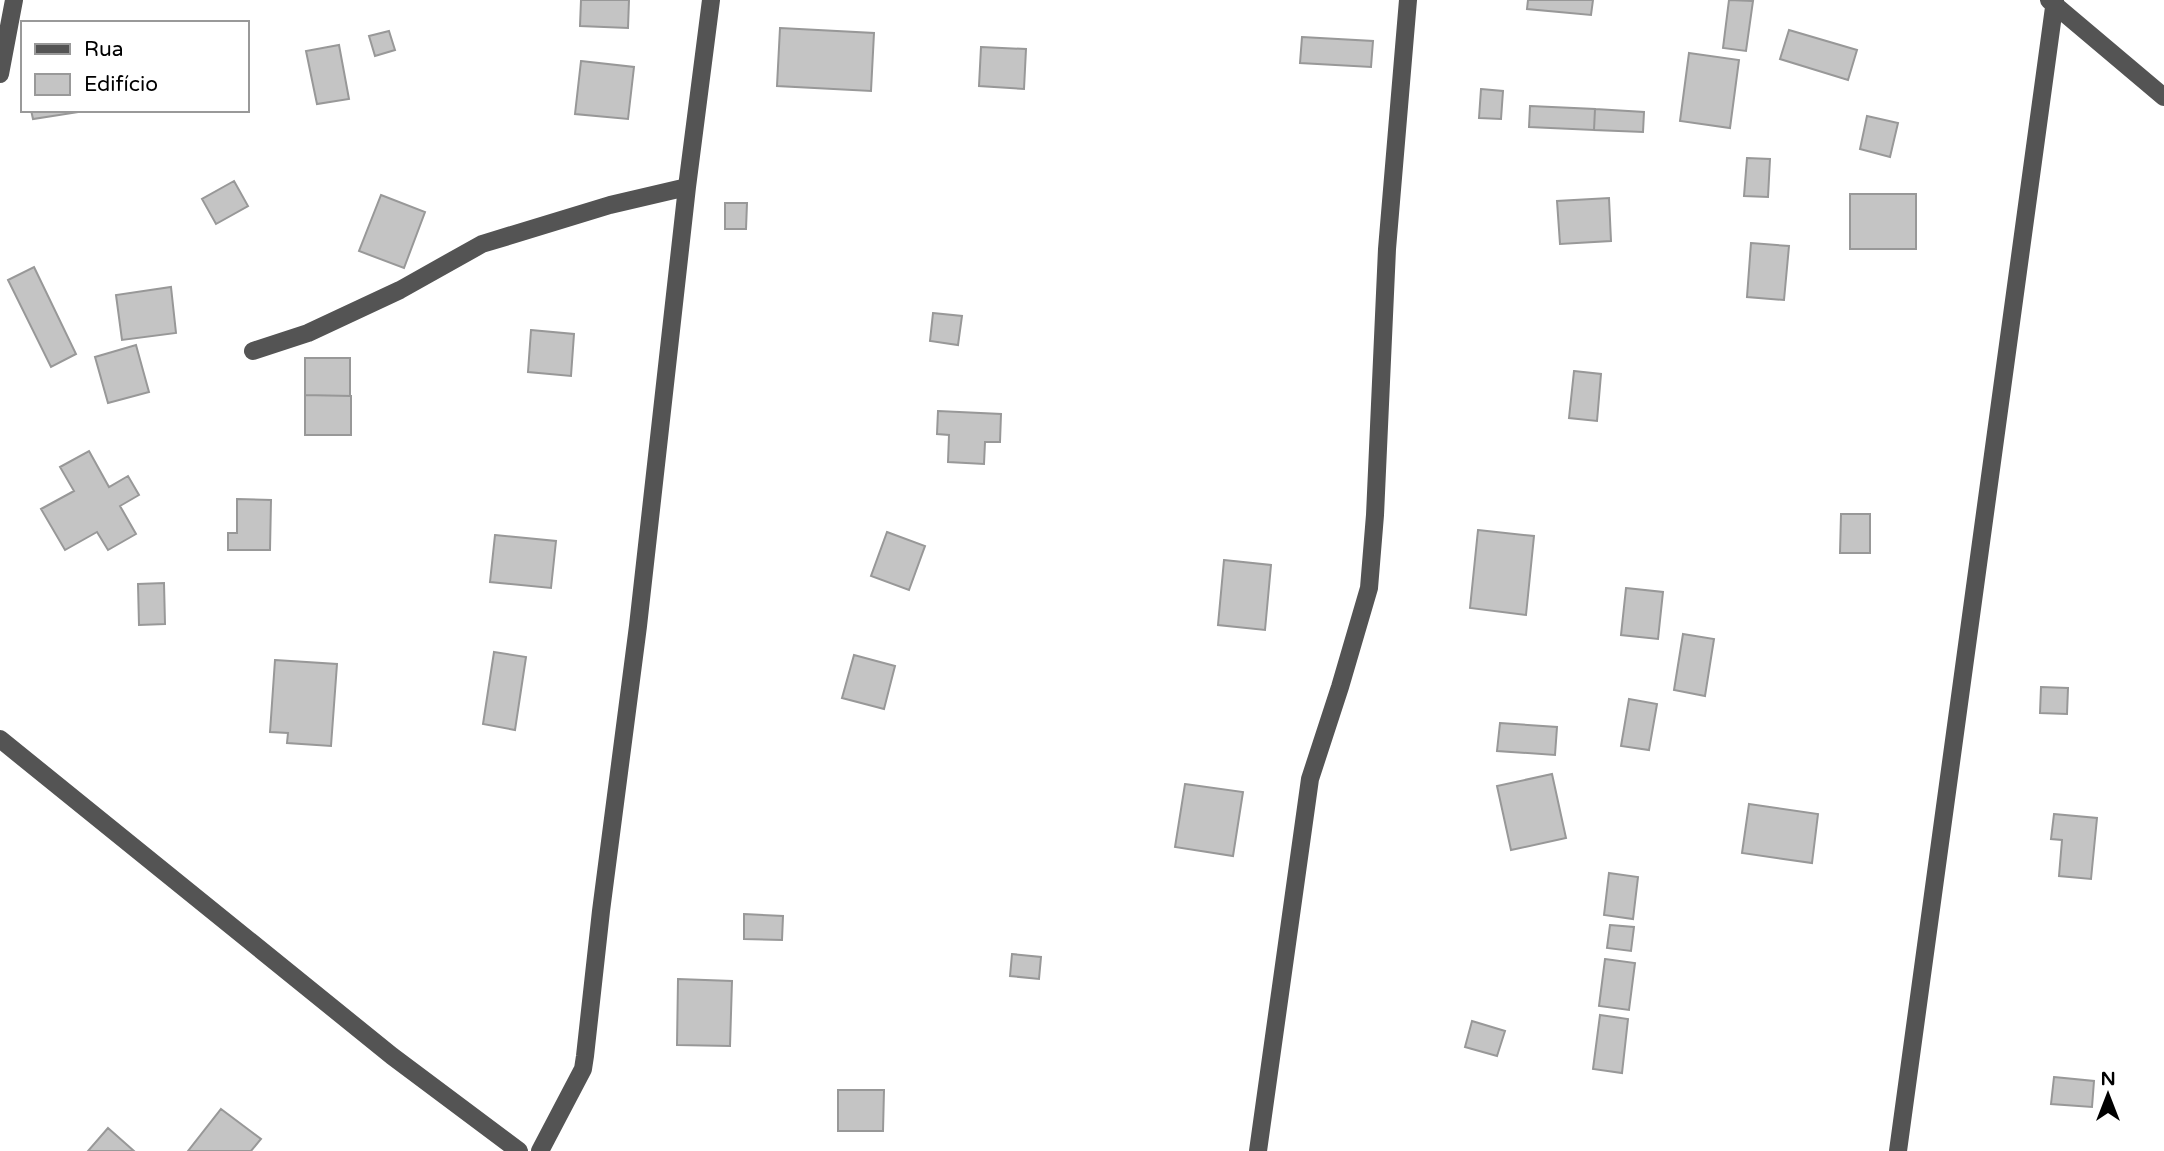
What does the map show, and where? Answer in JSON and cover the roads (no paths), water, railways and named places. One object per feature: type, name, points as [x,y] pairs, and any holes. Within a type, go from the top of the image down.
[{"type":"street","points":[[0,74],[14,0]]},
{"type":"street","points":[[540,1151],[583,1069],[585,1056],[711,0]]},
{"type":"street","points":[[1258,1151],[1310,779],[1369,588],[1376,515],[1387,249],[1408,0]]},
{"type":"street","points":[[2053,2],[2164,97]]},
{"type":"street","points":[[1898,1151],[2053,2]]},
{"type":"street","points":[[253,351],[308,333],[400,290],[482,244],[610,205],[687,187]]},
{"type":"street","points":[[0,739],[392,1056],[519,1151]]}]
